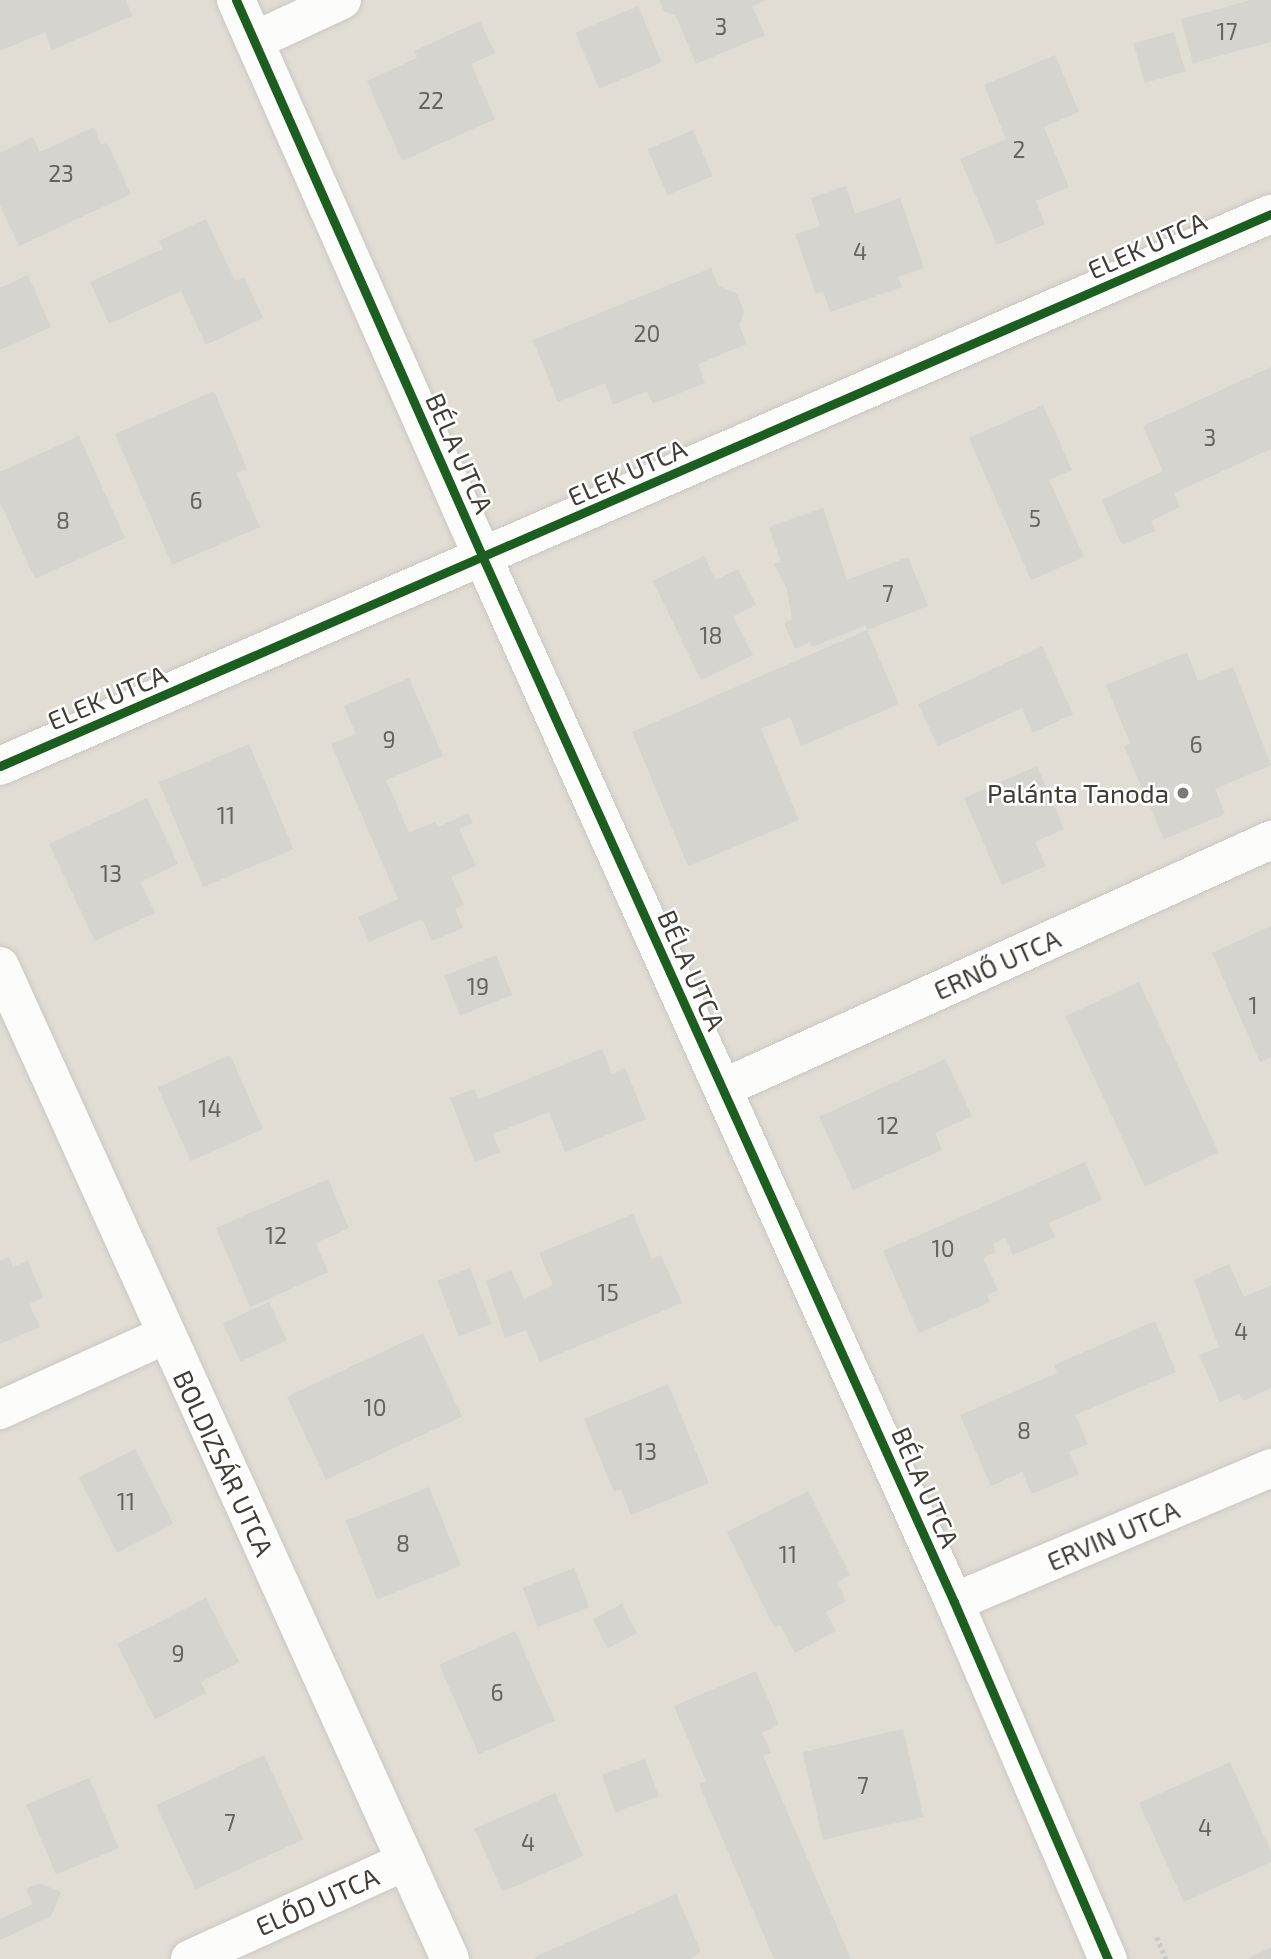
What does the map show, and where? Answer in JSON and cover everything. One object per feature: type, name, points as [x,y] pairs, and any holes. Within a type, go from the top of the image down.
[{"type":"street","name":"BÉLA UTCA","points":[[236,0],[483,558],[954,1602],[1108,1959]]},
{"type":"street","points":[[254,41],[342,0]]},
{"type":"street","name":"ELEK UTCA","points":[[0,766],[1271,214]]},
{"type":"street","name":"ERNŐ UTCA","points":[[723,1088],[1271,840]]},
{"type":"street","name":"BOLDIZSÁR UTCA","points":[[0,966],[450,1959]]},
{"type":"street","points":[[0,1410],[165,1335]]},
{"type":"street","name":"ERVIN UTCA","points":[[954,1602],[1271,1468]]},
{"type":"street","name":"ELŐD UTCA","points":[[190,1959],[406,1861]]},
{"type":"shaded area","points":[[0,0],[1271,0],[1271,1959],[0,1959]]},
{"type":"building","points":[[0,0],[126,0],[132,16],[52,50],[45,32],[0,51]]},
{"type":"building","points":[[659,0],[767,0],[752,6],[765,35],[696,64],[676,16],[664,11]]},
{"type":"building","points":[[1251,0],[1271,0],[1271,42],[1193,63],[1181,19]]},
{"type":"building","points":[[638,6],[662,62],[599,89],[575,33]]},
{"type":"building","points":[[480,21],[495,53],[471,64],[495,119],[402,161],[367,81],[417,58],[414,51]]},
{"type":"building","points":[[1174,32],[1185,71],[1145,83],[1134,44]]},
{"type":"building","points":[[1055,55],[1079,112],[1044,127],[1069,187],[1036,201],[1045,224],[997,245],[960,159],[1006,139],[984,85]]},
{"type":"building","points":[[94,127],[101,145],[107,143],[131,194],[19,246],[0,205],[0,153],[33,137],[40,152]]},
{"type":"building","points":[[693,130],[713,176],[667,195],[648,149]]},
{"type":"building","points":[[846,186],[855,214],[900,198],[924,268],[898,277],[902,287],[830,312],[823,291],[816,294],[795,234],[820,226],[811,198]]},
{"type":"building","points":[[206,219],[235,281],[244,277],[263,318],[206,345],[181,291],[109,324],[90,282],[162,249],[159,241]]},
{"type":"building","points":[[711,268],[718,285],[737,294],[744,312],[739,325],[747,344],[698,364],[705,383],[653,404],[647,391],[613,405],[605,383],[558,402],[533,340]]},
{"type":"building","points":[[28,275],[51,327],[0,350],[0,288]]},
{"type":"building","points":[[1271,367],[1271,449],[1174,493],[1180,507],[1151,521],[1155,531],[1122,545],[1102,500],[1163,471],[1143,426]]},
{"type":"building","points":[[214,391],[247,469],[236,473],[260,527],[172,565],[115,434]]},
{"type":"building","points":[[1043,405],[1072,470],[1049,480],[1084,557],[1031,580],[969,438]]},
{"type":"building","points":[[79,436],[125,538],[35,579],[0,502],[0,472]]},
{"type":"building","points":[[823,508],[847,580],[908,557],[928,606],[867,630],[866,625],[812,647],[810,642],[795,649],[784,623],[792,620],[787,589],[774,564],[781,562],[769,527]]},
{"type":"building","points":[[704,556],[716,580],[738,569],[756,605],[733,616],[753,655],[701,680],[653,581]]},
{"type":"building","points":[[867,630],[899,704],[801,746],[790,717],[761,729],[799,820],[688,866],[632,732]]},
{"type":"building","points":[[1042,646],[1073,714],[1033,733],[1022,708],[938,746],[918,704]]},
{"type":"building","points":[[1187,652],[1198,681],[1233,667],[1271,765],[1215,789],[1225,814],[1164,839],[1124,746],[1130,743],[1106,685]]},
{"type":"building","points":[[409,678],[443,756],[386,780],[409,833],[435,822],[438,827],[468,813],[473,823],[459,829],[476,866],[451,877],[464,905],[455,908],[463,928],[432,941],[422,919],[369,942],[358,917],[398,899],[331,744],[356,734],[344,706]]},
{"type":"building","points":[[249,744],[294,849],[203,887],[159,782]]},
{"type":"building","points":[[1037,766],[1064,829],[1035,842],[1046,866],[1002,885],[964,798]]},
{"type":"building","points":[[147,798],[178,864],[140,882],[155,913],[95,941],[49,844]]},
{"type":"building","points":[[1271,926],[1271,1057],[1260,1062],[1212,953]]},
{"type":"building","points":[[496,955],[512,995],[460,1016],[444,976]]},
{"type":"building","points":[[1139,982],[1218,1152],[1145,1187],[1066,1016]]},
{"type":"building","points":[[602,1049],[612,1074],[625,1068],[646,1119],[565,1152],[549,1112],[493,1134],[500,1152],[475,1162],[450,1098],[474,1089],[479,1099]]},
{"type":"building","points":[[230,1055],[263,1129],[191,1161],[158,1087]]},
{"type":"building","points":[[945,1059],[972,1116],[935,1133],[942,1150],[853,1190],[819,1117]]},
{"type":"building","points":[[1085,1162],[1102,1200],[1049,1223],[1055,1237],[1013,1255],[1005,1238],[993,1244],[996,1252],[983,1258],[998,1290],[987,1295],[990,1302],[919,1333],[883,1251]]},
{"type":"building","points":[[328,1179],[349,1228],[316,1243],[328,1272],[250,1307],[216,1228]]},
{"type":"building","points":[[633,1214],[652,1259],[661,1255],[682,1303],[540,1362],[526,1330],[505,1338],[486,1281],[511,1270],[524,1299],[553,1285],[539,1253]]},
{"type":"building","points":[[9,1257],[13,1267],[28,1261],[43,1297],[29,1304],[40,1327],[0,1344],[0,1261]]},
{"type":"building","points":[[1229,1264],[1244,1297],[1271,1285],[1271,1388],[1243,1401],[1239,1394],[1220,1402],[1199,1355],[1219,1347],[1194,1280]]},
{"type":"building","points":[[470,1268],[492,1324],[459,1337],[437,1281]]},
{"type":"building","points":[[269,1302],[287,1340],[241,1362],[223,1324]]},
{"type":"building","points":[[1155,1321],[1176,1372],[1075,1415],[1088,1444],[1069,1452],[1079,1474],[1032,1494],[1022,1472],[991,1486],[960,1415],[1057,1373],[1054,1365]]},
{"type":"building","points":[[423,1333],[462,1416],[326,1480],[287,1396]]},
{"type":"building","points":[[668,1384],[709,1483],[631,1515],[621,1489],[614,1492],[584,1419]]},
{"type":"building","points":[[135,1449],[173,1524],[117,1552],[79,1478]]},
{"type":"building","points":[[429,1487],[461,1566],[377,1600],[346,1521]]},
{"type":"building","points":[[808,1491],[850,1575],[837,1582],[846,1601],[826,1612],[836,1631],[795,1653],[780,1625],[774,1627],[727,1532]]},
{"type":"building","points":[[574,1568],[589,1607],[538,1627],[523,1588]]},
{"type":"building","points":[[206,1598],[239,1662],[201,1682],[206,1693],[155,1719],[117,1644]]},
{"type":"building","points":[[622,1604],[637,1633],[608,1648],[593,1619]]},
{"type":"building","points":[[515,1631],[555,1721],[479,1754],[439,1665]]},
{"type":"building","points":[[756,1671],[779,1725],[762,1733],[771,1753],[763,1756],[851,1959],[774,1959],[699,1784],[706,1781],[674,1706]]},
{"type":"building","points":[[903,1729],[923,1817],[823,1840],[803,1752]]},
{"type":"building","points":[[264,1755],[303,1839],[195,1890],[156,1805]]},
{"type":"building","points":[[645,1759],[659,1797],[615,1812],[602,1775]]},
{"type":"building","points":[[1230,1762],[1271,1851],[1271,1862],[1184,1902],[1139,1803]]},
{"type":"building","points":[[89,1778],[119,1848],[56,1875],[26,1805]]},
{"type":"building","points":[[555,1793],[583,1856],[503,1892],[475,1829]]},
{"type":"building","points":[[39,1883],[61,1892],[51,1916],[0,1940],[0,1919],[33,1904],[26,1889]]},
{"type":"building","points":[[676,1894],[701,1952],[690,1959],[535,1957]]},
{"type":"building","points":[[1271,1947],[1271,1959],[1247,1959]]},
{"type":"cycle path","points":[[236,0],[483,558],[954,1602],[1108,1959]]},
{"type":"cycle path","points":[[0,766],[1271,214]]},
{"type":"place","name":"Palánta Tanoda","points":[[1183,793]]}]
